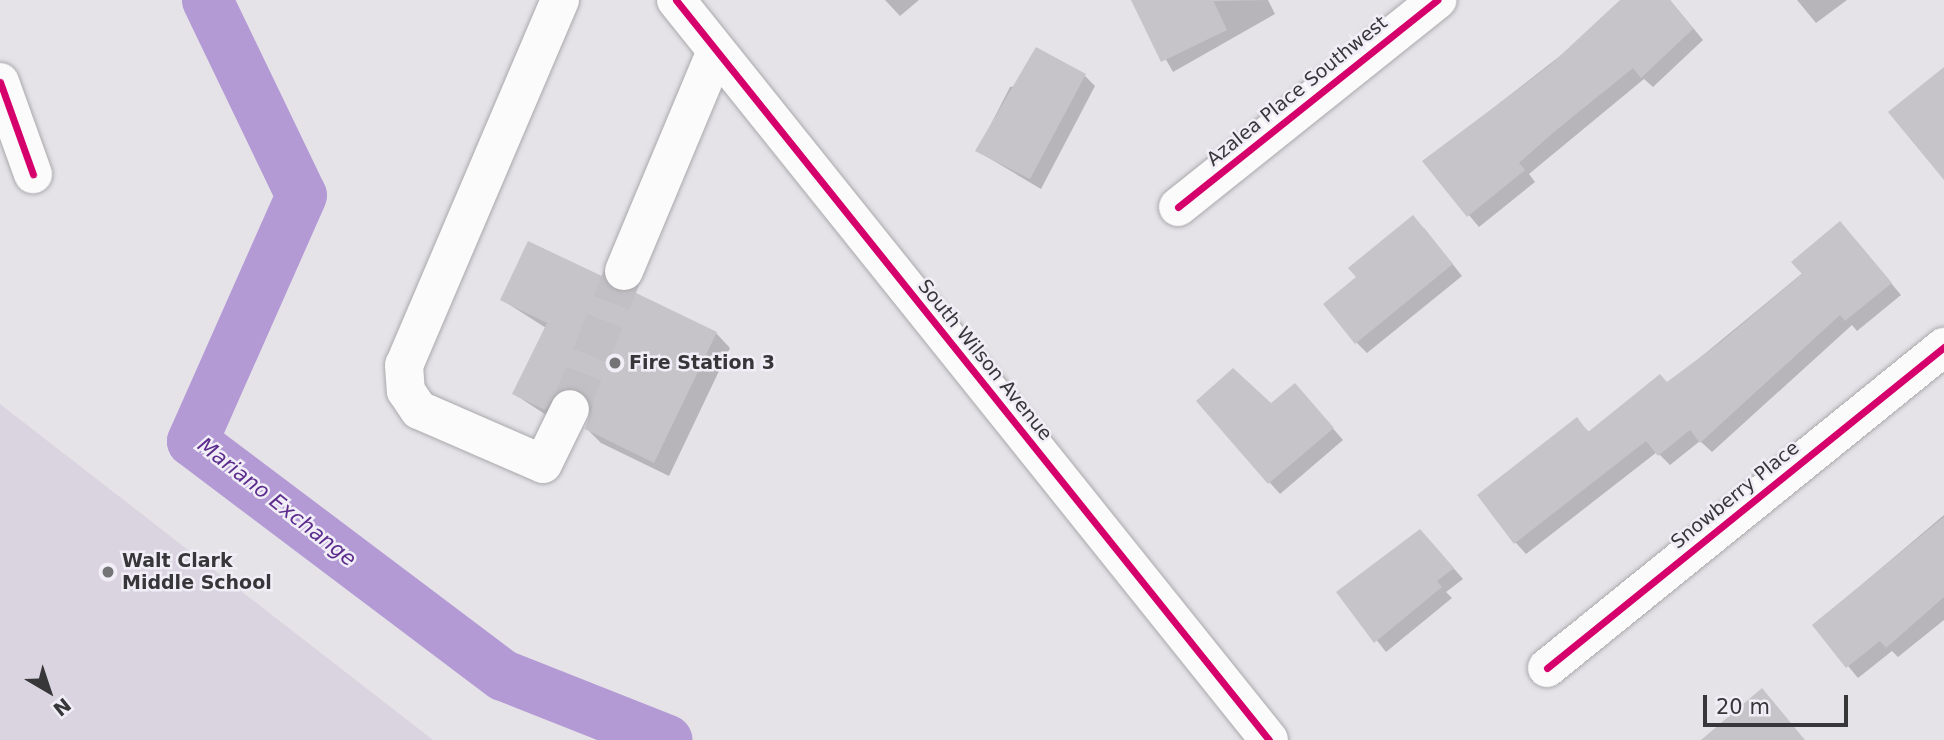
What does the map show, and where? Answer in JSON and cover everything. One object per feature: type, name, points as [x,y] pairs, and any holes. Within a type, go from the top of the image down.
[{"type":"main road","points":[[560,0],[404,365],[406,391],[419,410],[543,464],[570,409]]},
{"type":"main road","name":"South Wilson Avenue","points":[[676,0],[1269,740]]},
{"type":"main road","name":"Azalea Place Southwest","points":[[1178,207],[1437,0]]},
{"type":"main road","points":[[624,271],[716,51]]},
{"type":"main road","points":[[0,82],[33,174]]},
{"type":"main road","name":"Snowberry Place","points":[[1547,668],[1944,347]]},
{"type":"shaded area","name":"Walt Clark Middle School","points":[[0,404],[433,740],[0,740]]},
{"type":"building","points":[[1131,0],[1213,0],[1227,30],[1161,62]]},
{"type":"building","points":[[1620,0],[1670,0],[1693,29],[1641,78],[1633,68],[1554,132],[1519,163],[1525,170],[1467,217],[1422,161],[1549,66]]},
{"type":"building","points":[[1036,47],[1086,74],[1030,179],[975,151]]},
{"type":"building","points":[[1944,67],[1944,180],[1888,112]]},
{"type":"building","points":[[1413,215],[1453,264],[1355,344],[1323,304],[1356,277],[1348,268]]},
{"type":"building","points":[[1840,221],[1892,283],[1845,321],[1840,315],[1700,443],[1690,430],[1658,456],[1646,441],[1514,544],[1477,495],[1577,417],[1588,432],[1660,374],[1667,382],[1722,341],[1802,274],[1791,262]]},
{"type":"building","name":"Fire Station 3","points":[[528,241],[604,277],[615,291],[632,291],[717,332],[654,463],[585,429],[592,407],[579,389],[558,391],[545,410],[512,394],[547,323],[500,300]]},
{"type":"building","points":[[1233,368],[1271,403],[1295,383],[1334,428],[1268,484],[1196,401]]},
{"type":"building","points":[[1944,517],[1944,597],[1886,648],[1880,641],[1846,668],[1812,625]]},
{"type":"building","points":[[1420,529],[1454,568],[1437,581],[1442,587],[1374,643],[1336,592]]},
{"type":"building","points":[[1762,688],[1805,740],[1701,740]]},
{"type":"waterway","name":"Mariano Exchange","points":[[207,0],[301,195],[192,441],[503,675],[667,740]]},
{"type":"tunnel","points":[[570,409],[624,271]]},
{"type":"cycle path","points":[[676,0],[1269,740]]},
{"type":"cycle path","points":[[1178,207],[1437,0]]},
{"type":"cycle path","points":[[0,82],[33,174]]},
{"type":"cycle path","points":[[1547,668],[1944,347]]},
{"type":"place","name":"Fire Station 3","points":[[615,363]]},
{"type":"place","name":"Walt Clark Middle School","points":[[108,572]]}]
